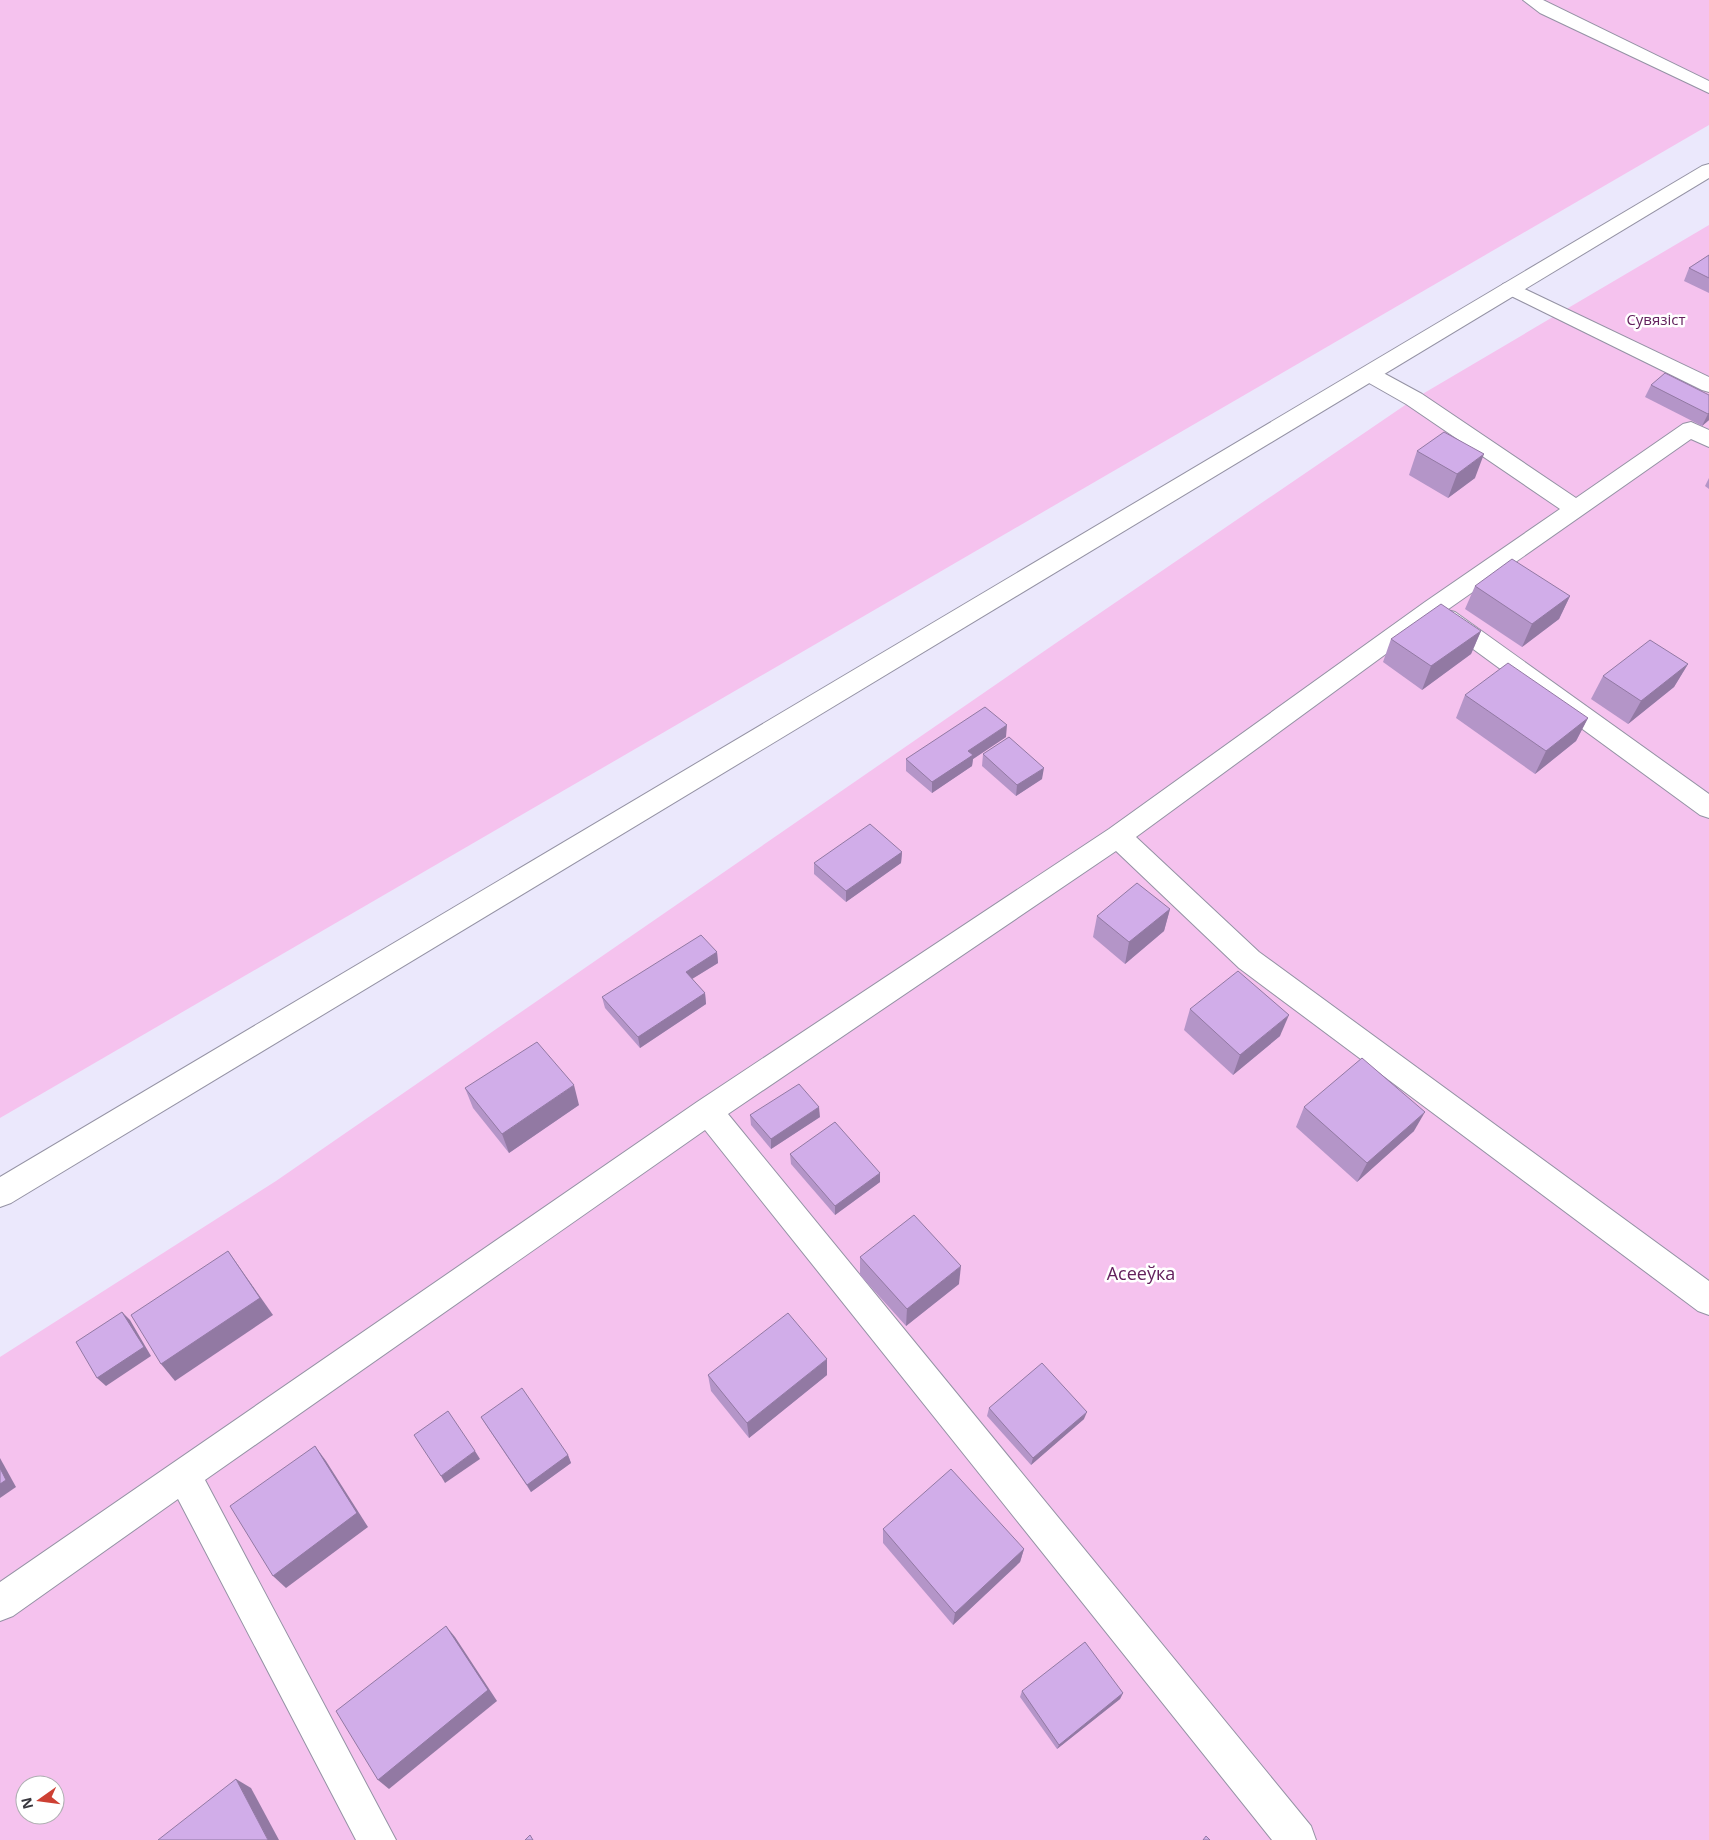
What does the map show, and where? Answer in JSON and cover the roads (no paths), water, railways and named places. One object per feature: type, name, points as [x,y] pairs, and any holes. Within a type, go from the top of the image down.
[{"type":"street","points":[[1531,0],[1546,10],[1709,88]]},
{"type":"street","points":[[0,1193],[1709,170]]},
{"type":"street","points":[[1510,288],[1709,384]]},
{"type":"street","points":[[1368,374],[1414,399],[1576,509]]},
{"type":"street","points":[[0,1603],[708,1111],[1118,836],[1433,608],[1691,429],[1709,440]]},
{"type":"street","points":[[1433,608],[1709,808]]},
{"type":"street","points":[[1118,836],[1249,960],[1709,1300]]},
{"type":"street","points":[[708,1111],[1297,1840]]},
{"type":"street","points":[[184,1475],[377,1840]]},
{"type":"park label","name":"Сувязіст","points":[[1656,319]]},
{"type":"park label","name":"Асееўка","points":[[1141,1273]]}]
